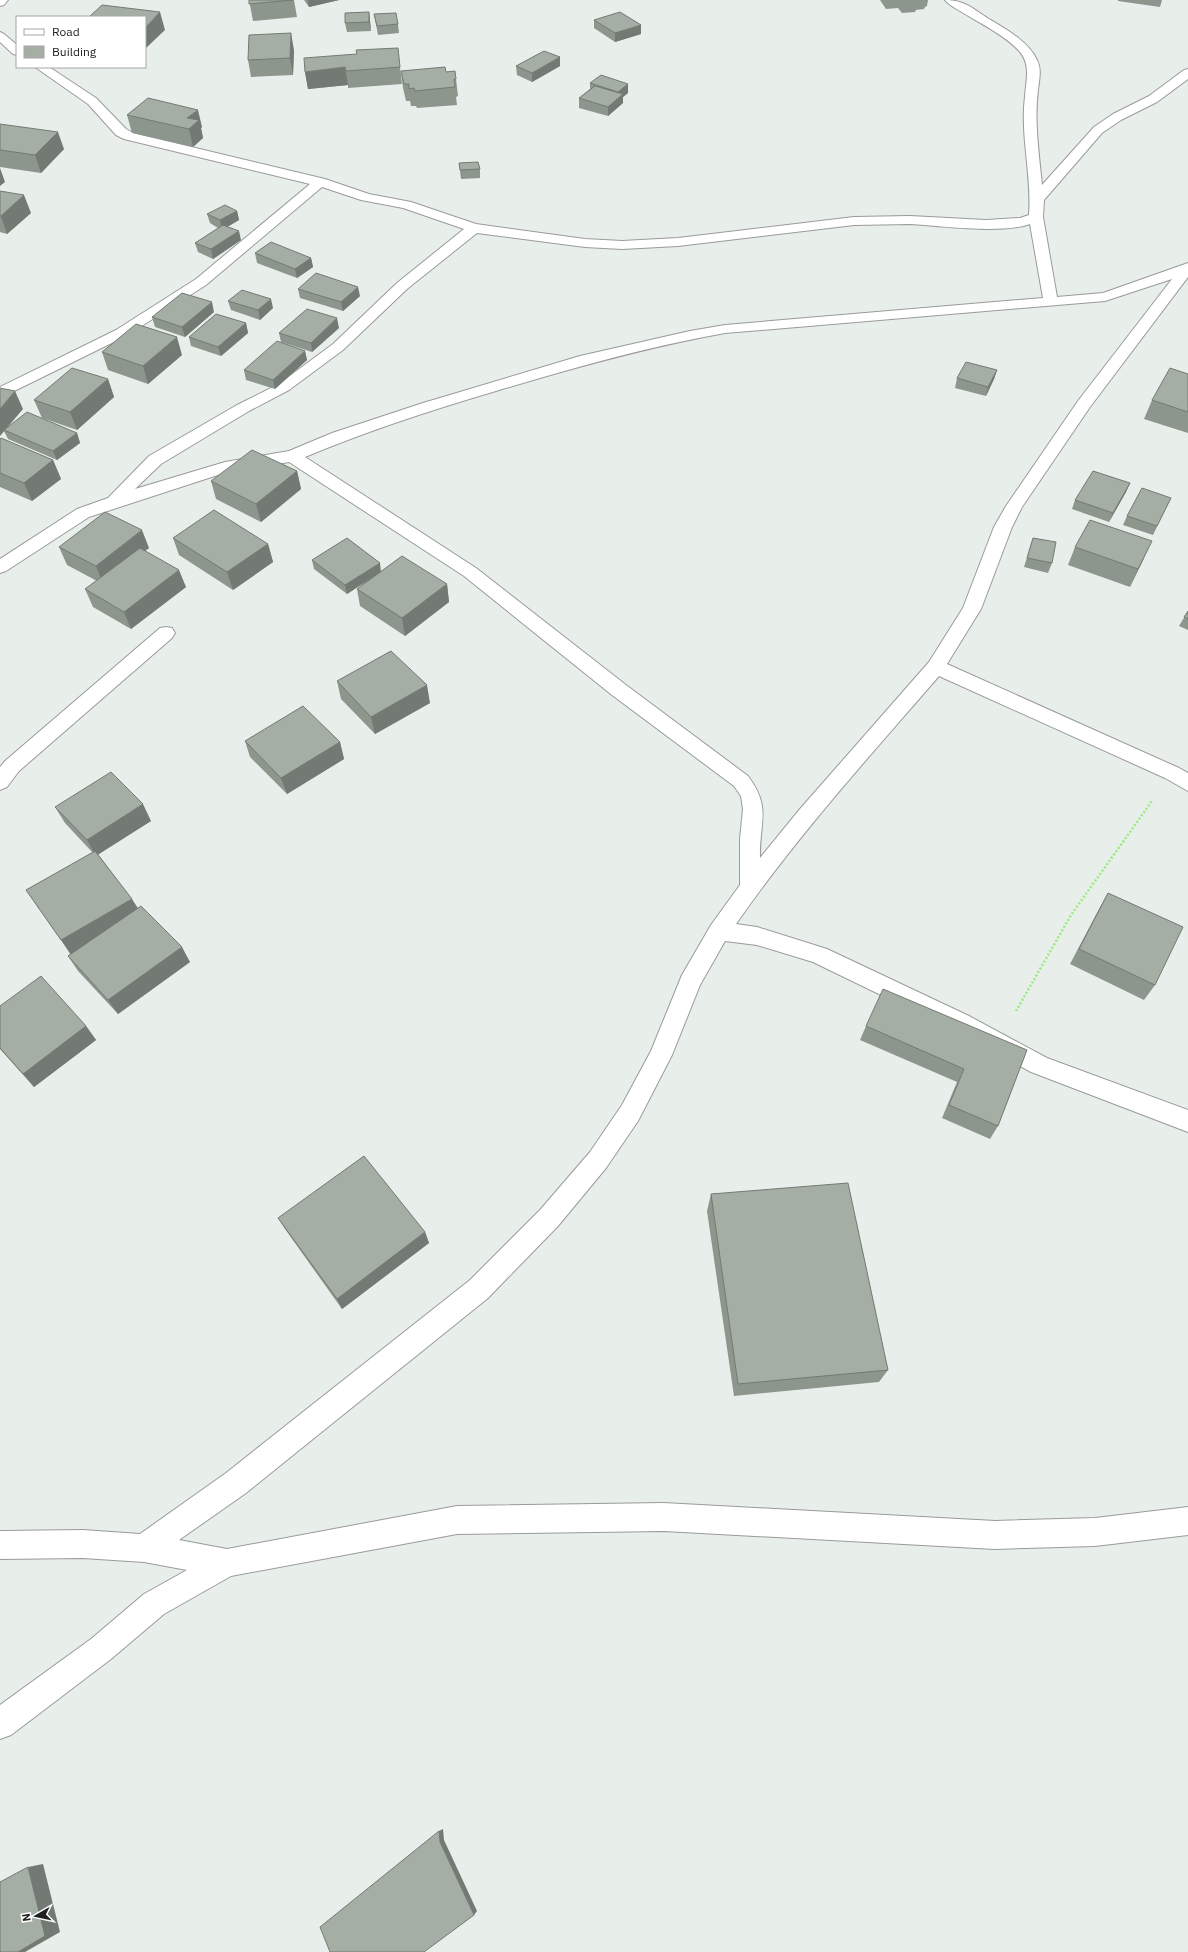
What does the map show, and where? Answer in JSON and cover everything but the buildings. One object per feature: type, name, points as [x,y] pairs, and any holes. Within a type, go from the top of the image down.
[{"type":"street","points":[[951,0],[1018,45],[1031,59],[1034,67],[1030,104],[1030,127],[1037,199],[1036,218],[1051,302]]},
{"type":"street","points":[[0,36],[16,50]]},
{"type":"street","points":[[42,68],[92,101],[121,132],[129,136],[320,182],[366,197],[406,205],[474,228],[585,243],[622,245],[678,242],[737,236],[854,221],[910,220],[993,224],[1022,222],[1036,218]]},
{"type":"street","points":[[1037,199],[1098,130],[1117,117],[1153,99],[1188,73]]},
{"type":"street","points":[[0,393],[121,333],[201,282],[320,182]]},
{"type":"street","points":[[113,502],[155,460],[186,440],[284,387],[338,346],[402,286],[474,228]]},
{"type":"street","points":[[0,567],[83,513],[113,502],[225,467],[292,456],[382,422],[489,387],[585,359],[690,335],[725,329],[1104,297],[1187,268]]},
{"type":"street","points":[[144,1548],[236,1483],[473,1294],[549,1218],[598,1160],[630,1113],[662,1054],[690,982],[719,931],[750,886],[806,815],[936,667],[972,609],[1003,527],[1014,506],[1084,404],[1138,335],[1187,268]]},
{"type":"street","points":[[292,456],[470,572],[619,690],[741,781],[750,792],[754,816],[750,839],[750,886]]},
{"type":"street","points":[[0,782],[12,766],[84,702],[166,633]]},
{"type":"street","points":[[936,667],[1180,778]]},
{"type":"street","points":[[719,931],[757,936],[819,955],[961,1023],[1039,1065],[1188,1121]]},
{"type":"street","points":[[0,1724],[101,1649],[154,1604],[227,1563],[457,1520],[664,1517],[995,1535],[1095,1532],[1188,1521]]},
{"type":"street","points":[[0,1545],[83,1544],[144,1548],[227,1563]]},
{"type":"path","points":[[998,1042],[1071,915],[1180,778]]}]
